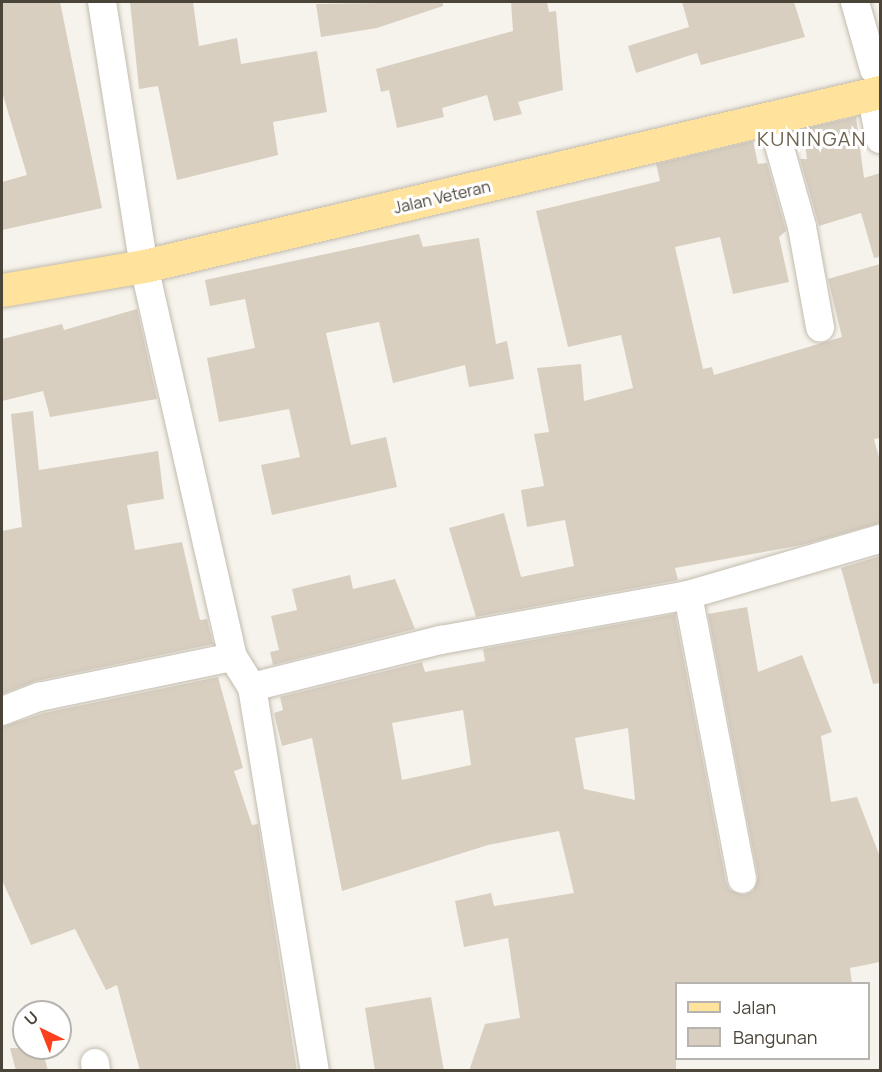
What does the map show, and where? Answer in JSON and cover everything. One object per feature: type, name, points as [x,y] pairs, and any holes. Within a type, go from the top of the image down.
[{"type":"main road","name":"Jalan Veteran","points":[[2,290],[144,266],[772,120],[875,85]]},
{"type":"street","points":[[102,2],[144,266],[233,657],[252,687],[315,1071]]},
{"type":"street","points":[[855,2],[875,85],[880,139]]},
{"type":"street","points":[[772,120],[802,227],[820,327]]},
{"type":"street","points":[[252,687],[441,640],[688,595],[880,539]]},
{"type":"street","points":[[688,595],[742,879]]},
{"type":"street","points":[[2,711],[39,697],[233,657]]},
{"type":"building","points":[[2,2],[60,2],[102,208],[2,230],[2,182],[27,175],[2,92]]},
{"type":"building","points":[[130,2],[193,2],[199,46],[237,38],[241,64],[317,51],[327,112],[273,122],[278,155],[177,180],[158,86],[139,89]]},
{"type":"building","points":[[443,2],[443,6],[377,28],[321,37],[316,4]]},
{"type":"building","points":[[511,2],[547,2],[549,12],[556,11],[563,90],[518,102],[522,114],[494,121],[487,95],[442,108],[444,117],[397,128],[389,90],[381,92],[376,69],[513,31]]},
{"type":"building","points":[[682,2],[794,2],[805,37],[701,65],[697,53],[636,73],[628,46],[689,27]]},
{"type":"building","points":[[856,117],[864,178],[880,173],[880,257],[874,258],[861,213],[819,226],[800,159],[807,159],[803,129]]},
{"type":"building","points":[[753,141],[758,164],[767,163],[786,231],[779,237],[789,282],[733,294],[720,237],[675,247],[703,369],[712,367],[714,375],[842,337],[828,279],[880,264],[880,438],[874,439],[880,461],[880,523],[802,545],[675,568],[678,580],[476,617],[449,528],[504,513],[521,577],[574,566],[565,520],[527,527],[521,490],[544,486],[534,434],[549,432],[537,368],[581,364],[584,401],[633,388],[621,335],[568,347],[536,211],[660,181],[656,164]]},
{"type":"building","points":[[419,234],[423,247],[479,238],[496,344],[507,341],[514,379],[469,387],[465,365],[393,383],[379,322],[326,333],[351,445],[386,437],[397,487],[272,515],[261,465],[300,457],[289,409],[219,422],[207,358],[255,348],[245,299],[210,306],[205,280]]},
{"type":"building","points":[[137,309],[157,399],[50,417],[43,391],[2,401],[2,339],[62,324],[64,330]]},
{"type":"building","points":[[33,411],[39,470],[158,451],[164,499],[127,505],[135,550],[182,542],[200,620],[207,619],[213,644],[36,681],[2,694],[2,531],[22,527],[11,414]]},
{"type":"building","points":[[880,556],[880,683],[873,684],[841,568]]},
{"type":"building","points":[[350,575],[353,589],[395,579],[415,629],[273,665],[270,652],[279,650],[271,616],[297,610],[292,589]]},
{"type":"building","points":[[747,607],[758,672],[802,655],[832,732],[821,736],[831,802],[857,797],[880,857],[880,962],[850,968],[852,982],[675,982],[676,1071],[469,1071],[485,1024],[520,1018],[508,938],[464,947],[455,901],[491,893],[494,906],[574,893],[559,831],[488,845],[342,891],[312,738],[282,746],[274,713],[283,710],[280,697],[422,662],[425,672],[485,661],[483,649],[675,614],[726,882],[730,890],[744,895],[753,891],[758,876],[708,614]],"holes":[[[463,710],[471,765],[402,780],[392,723]],[[628,728],[635,800],[584,789],[575,738]]]},
{"type":"building","points":[[218,677],[243,768],[234,771],[252,825],[258,824],[297,1071],[140,1071],[117,985],[106,990],[75,929],[31,945],[2,880],[2,727],[44,713]]},
{"type":"building","points":[[431,997],[444,1071],[375,1071],[365,1008]]},
{"type":"building","points":[[13,1060],[45,1060],[48,1071],[16,1071]]},
{"type":"district","name":"KUNINGAN","points":[[812,138]]}]
